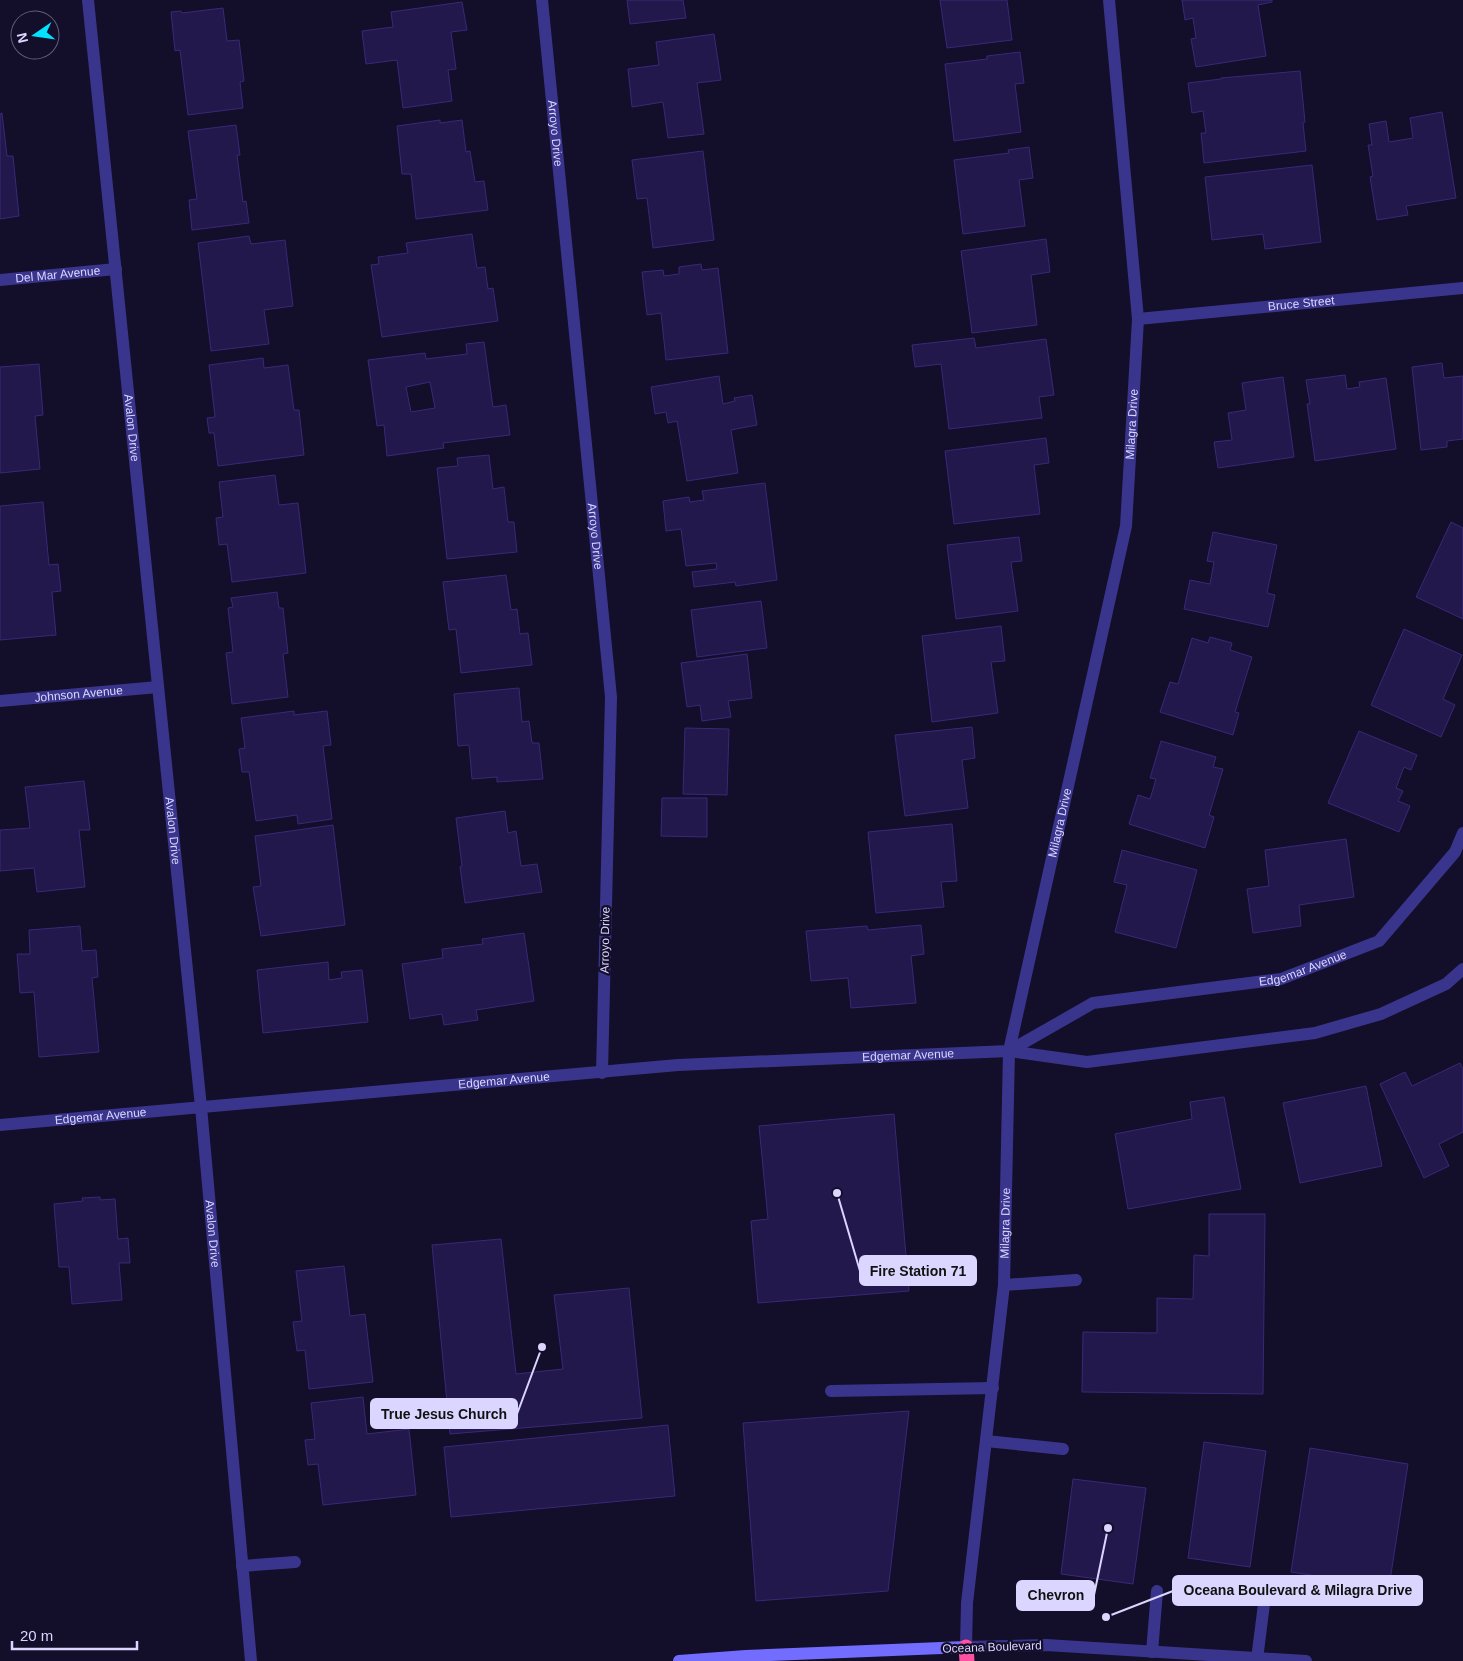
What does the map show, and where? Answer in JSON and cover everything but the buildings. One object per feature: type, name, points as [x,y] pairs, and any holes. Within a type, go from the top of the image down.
[{"type":"main road","name":"Oceana Boulevard","points":[[679,1661],[746,1656],[967,1654]]},
{"type":"street","name":"Avalon Drive","points":[[88,0],[201,1107],[251,1661]]},
{"type":"street","name":"Arroyo Drive","points":[[542,0],[611,697],[602,1073]]},
{"type":"street","name":"Milagra Drive","points":[[967,1654],[967,1603],[1004,1285],[1009,1050],[1126,526],[1138,319],[1109,0]]},
{"type":"street","name":"Del Mar Avenue","points":[[0,280],[116,269]]},
{"type":"street","name":"Bruce Street","points":[[1138,319],[1463,288]]},
{"type":"street","name":"Johnson Avenue","points":[[0,701],[158,687]]},
{"type":"street","name":"Edgemar Avenue","points":[[1009,1050],[1093,1003],[1281,979],[1379,942],[1455,852],[1463,833]]},
{"type":"street","name":"Edgemar Avenue","points":[[0,1125],[678,1066],[1009,1050],[1088,1062],[1315,1032],[1381,1014],[1446,984],[1463,969]]},
{"type":"street","points":[[1004,1285],[1076,1280]]},
{"type":"street","points":[[830,1391],[993,1388]]},
{"type":"street","points":[[986,1441],[1063,1449]]},
{"type":"street","points":[[242,1566],[294,1562]]},
{"type":"street","points":[[1152,1652],[1157,1591]]},
{"type":"street","points":[[1256,1659],[1265,1596]]},
{"type":"street","name":"Oceana Boulevard","points":[[967,1654],[1046,1645],[1306,1661]]},
{"type":"place","name":"Fire Station 71","points":[[837,1193]]},
{"type":"place","name":"True Jesus Church","points":[[542,1347]]},
{"type":"place","name":"Chevron","points":[[1108,1528]]},
{"type":"place","name":"Oceana Boulevard & Milagra Drive","points":[[1106,1617]]}]
